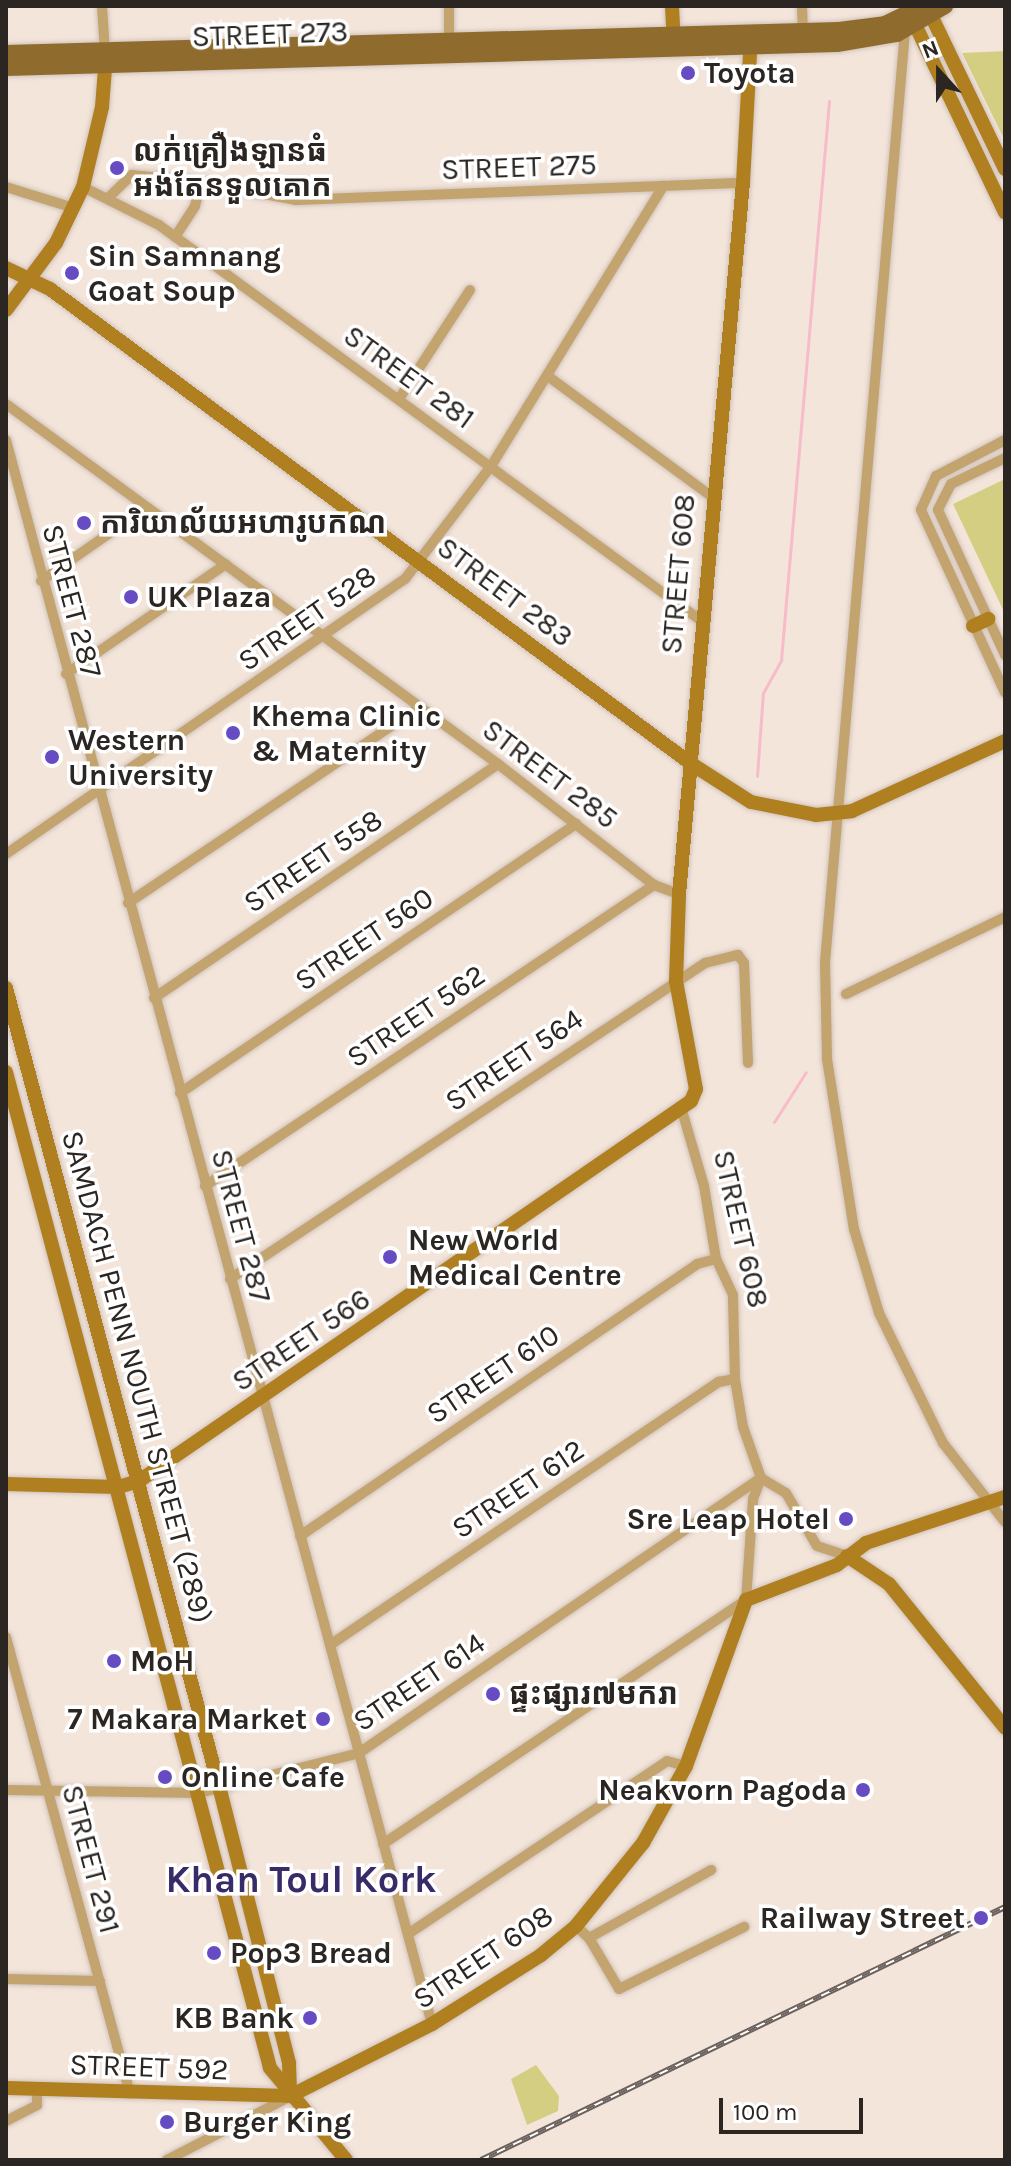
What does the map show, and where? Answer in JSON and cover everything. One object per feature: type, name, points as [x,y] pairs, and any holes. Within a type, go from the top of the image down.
[{"type":"main road","name":"STREET 273","points":[[6,68],[106,59],[751,40],[861,42],[918,14]]},
{"type":"main road","name":"STREET 273","points":[[751,40],[803,31],[860,29],[918,14]]},
{"type":"main road","name":"STREET 273","points":[[6,53],[106,59]]},
{"type":"street","points":[[6,310],[32,280],[83,187],[95,148],[106,59],[102,6]]},
{"type":"street","points":[[449,6],[449,49]]},
{"type":"street","points":[[672,6],[674,42]]},
{"type":"street","points":[[802,6],[803,31]]},
{"type":"street","points":[[918,14],[1005,169]]},
{"type":"street","points":[[918,14],[1005,212]]},
{"type":"street","points":[[918,14],[837,814],[825,962],[827,1059],[854,1229],[879,1313],[904,1372],[943,1443],[987,1504],[1005,1522]]},
{"type":"street","name":"STREET 608","points":[[167,2160],[432,2024],[541,1955],[576,1926],[643,1843],[686,1766],[746,1600],[753,1499],[761,1478],[743,1427],[735,1379],[736,1312],[716,1259],[704,1186],[682,1111],[696,1089],[676,981],[679,894],[700,620],[743,183],[751,40]]},
{"type":"street","name":"STREET 275","points":[[109,197],[132,175],[201,182],[296,200],[743,183]]},
{"type":"street","points":[[175,237],[195,206],[201,182]]},
{"type":"street","name":"STREET 528","points":[[6,854],[97,788],[405,579],[491,466],[549,377],[663,186]]},
{"type":"street","points":[[6,187],[74,208]]},
{"type":"street","name":"STREET 281","points":[[83,187],[109,197],[175,237],[700,620]]},
{"type":"street","name":"STREET 283","points":[[6,268],[32,280],[420,561],[690,763],[751,802],[786,812],[837,814],[1005,741]]},
{"type":"street","points":[[399,399],[470,290]]},
{"type":"street","points":[[549,377],[711,496]]},
{"type":"street","name":"STREET 285","points":[[6,404],[498,764],[654,885],[679,894]]},
{"type":"street","name":"STREET 287","points":[[6,440],[66,674],[432,2024]]},
{"type":"street","points":[[1005,440],[945,469],[930,483],[921,510],[925,525],[1005,693]]},
{"type":"street","points":[[1005,458],[944,490],[939,499],[941,521],[1005,655]]},
{"type":"street","points":[[41,581],[147,507]]},
{"type":"street","points":[[66,674],[226,564]]},
{"type":"street","points":[[973,626],[988,619]]},
{"type":"street","points":[[128,903],[420,707]]},
{"type":"street","name":"STREET 558","points":[[154,998],[498,764]]},
{"type":"street","name":"STREET 560","points":[[180,1093],[576,824]]},
{"type":"street","name":"STREET 562","points":[[205,1186],[654,885]]},
{"type":"street","points":[[846,994],[1005,917]]},
{"type":"street","name":"STREET 564","points":[[230,1279],[705,963],[738,955],[744,963],[748,1063]]},
{"type":"street","name":"SAMDACH PENN NOUTH STREET (289)","points":[[6,988],[220,1790],[289,2063],[290,2096]]},
{"type":"street","name":"SAMDACH PENN NOUTH STREET (289)","points":[[6,1072],[270,2068],[290,2096]]},
{"type":"street","name":"STREET 566","points":[[6,1484],[118,1487],[139,1481],[682,1111]]},
{"type":"street","name":"STREET 610","points":[[300,1536],[697,1264],[716,1259]]},
{"type":"street","points":[[80,1348],[102,1342]]},
{"type":"street","name":"STREET 612","points":[[330,1645],[719,1382],[735,1379]]},
{"type":"street","points":[[761,1478],[786,1493],[817,1546],[847,1556],[889,1584],[1005,1728]]},
{"type":"street","name":"STREET 614","points":[[6,1790],[199,1793],[359,1753],[761,1478]]},
{"type":"street","points":[[383,1844],[746,1600],[847,1556],[866,1543],[1005,1497]]},
{"type":"street","name":"STREET 291","points":[[6,1637],[130,2093]]},
{"type":"street","points":[[162,1655],[183,1650]]},
{"type":"street","points":[[408,1934],[667,1761],[686,1766]]},
{"type":"street","points":[[589,1938],[711,1870]]},
{"type":"street","points":[[576,1926],[589,1938],[619,1989],[744,1927]]},
{"type":"street","points":[[6,1979],[100,1981]]},
{"type":"street","name":"STREET 592","points":[[6,2088],[290,2096]]},
{"type":"street","points":[[6,2121],[37,2105],[37,2089]]},
{"type":"street","points":[[290,2096],[346,2160]]},
{"type":"shaded area","points":[[1005,51],[1005,141],[962,53]]},
{"type":"shaded area","points":[[1005,479],[1005,614],[953,504]]},
{"type":"shaded area","points":[[536,2065],[559,2096],[558,2111],[527,2125],[511,2079]]},
{"type":"waterway","points":[[757,776],[763,693],[781,660],[829,101]]},
{"type":"waterway","points":[[774,1122],[806,1072]]},
{"type":"railway","points":[[481,2160],[1005,1907]]},
{"type":"place","name":"Toyota","points":[[688,73]]},
{"type":"place","name":"លក់គ្រឿងឡានធំ អង់តែនទួលគោក","points":[[117,168]]},
{"type":"place","name":"Sin Samnang Goat Soup","points":[[72,273]]},
{"type":"place","name":"ការិយាល័យអហារូបកណ","points":[[84,523]]},
{"type":"place","name":"UK Plaza","points":[[131,597]]},
{"type":"place","name":"Khema Clinic & Maternity","points":[[233,733]]},
{"type":"place","name":"Western University","points":[[52,757]]},
{"type":"place","name":"New World Medical Centre","points":[[390,1257]]},
{"type":"place","name":"Sre Leap Hotel","points":[[846,1519]]},
{"type":"place","name":"MoH","points":[[114,1661]]},
{"type":"place","name":"ផ្ទះផ្សារ៧មករា","points":[[493,1694]]},
{"type":"place","name":"7 Makara Market","points":[[323,1719]]},
{"type":"place","name":"Online Cafe","points":[[165,1777]]},
{"type":"place","name":"Neakvorn Pagoda","points":[[863,1790]]},
{"type":"place","name":"Railway Street","points":[[981,1918]]},
{"type":"place","name":"Pop3 Bread","points":[[214,1953]]},
{"type":"place","name":"KB Bank","points":[[310,2018]]},
{"type":"place","name":"Burger King","points":[[167,2122]]},
{"type":"district","name":"Khan Toul Kork","points":[[301,1880]]}]
